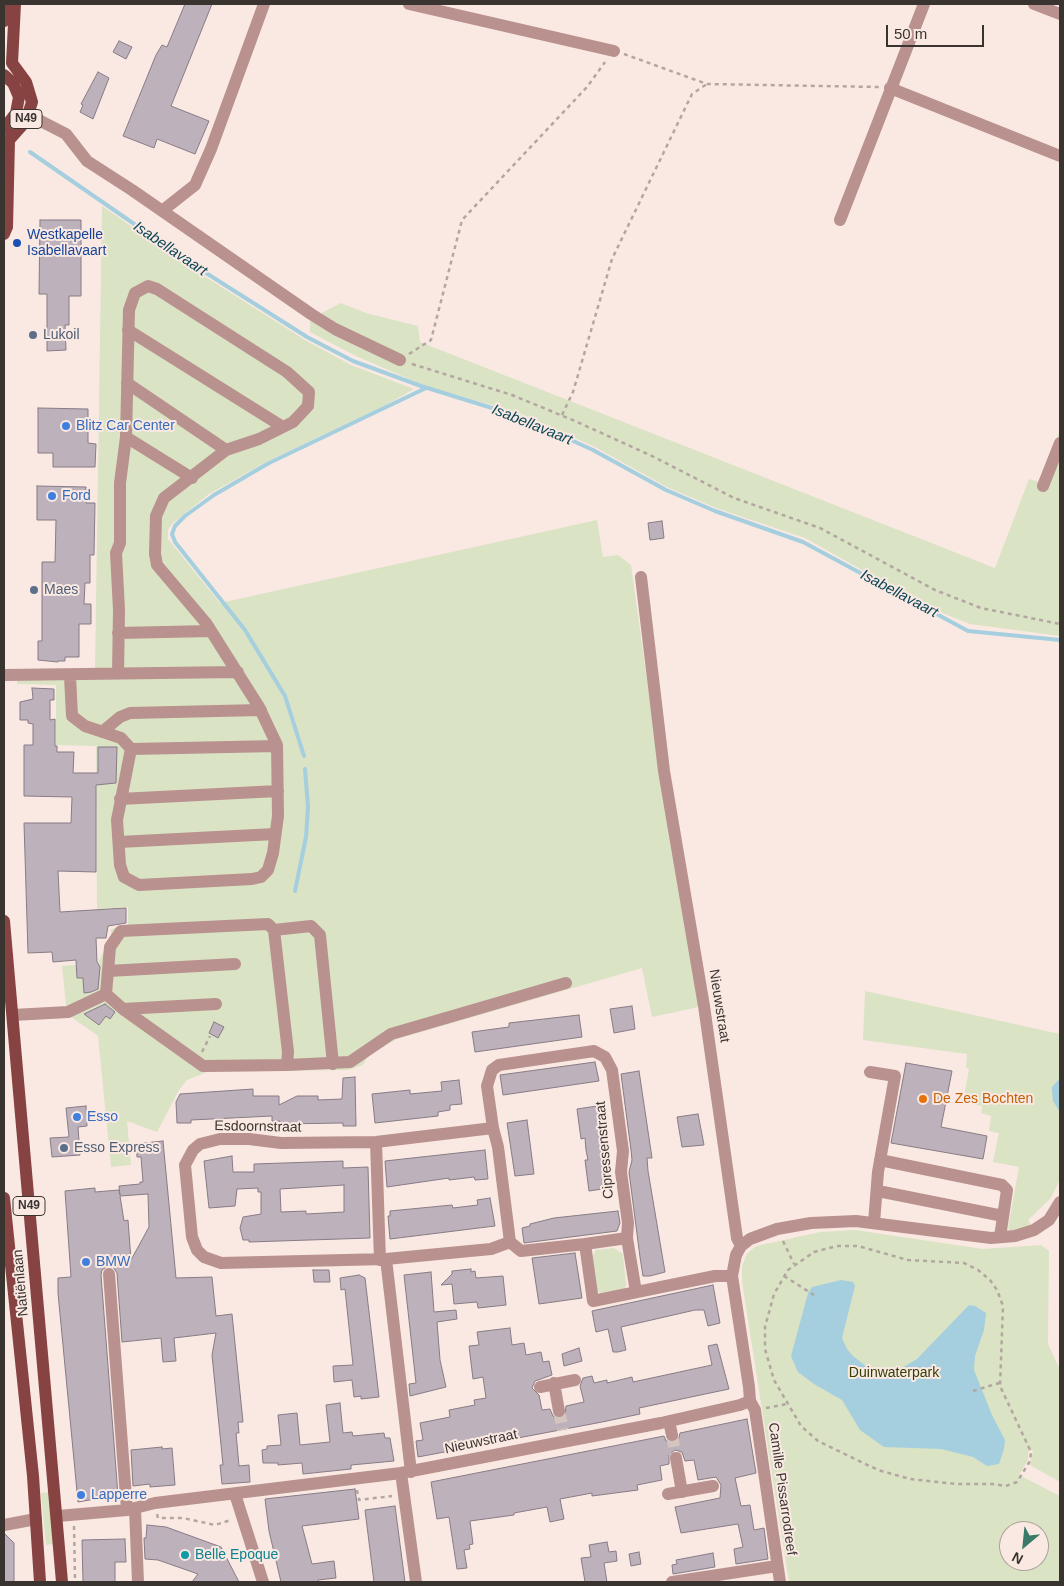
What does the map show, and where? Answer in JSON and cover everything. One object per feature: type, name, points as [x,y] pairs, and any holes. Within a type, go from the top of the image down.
[{"type":"main road","points":[[4,21],[5,4]]},
{"type":"main road","name":"N49","points":[[5,136],[29,115],[32,102],[30,93],[12,63],[15,4]]},
{"type":"main road","name":"N49","points":[[4,75],[12,83],[19,97],[16,113],[5,136],[8,227],[4,234]]},
{"type":"main road","name":"Natiënlaan","points":[[4,921],[41,1350],[58,1516],[62,1582]]},
{"type":"main road","name":"Natiënlaan","points":[[4,1198],[36,1519],[40,1582]]},
{"type":"street","points":[[162,211],[195,185],[212,149],[264,4]]},
{"type":"street","points":[[410,4],[614,50]]},
{"type":"street","points":[[840,220],[924,4]]},
{"type":"street","points":[[1034,4],[1060,14]]},
{"type":"street","points":[[890,88],[1060,156]]},
{"type":"street","points":[[29,115],[66,134],[87,161],[319,319],[400,360]]},
{"type":"street","points":[[118,674],[116,553],[120,543],[120,483],[126,437],[129,310],[136,293],[148,286],[305,386],[309,392],[308,406],[293,422],[259,439],[226,450],[164,498],[156,516],[155,554],[158,565],[211,631],[238,672],[261,710],[277,746],[278,791],[276,834],[268,870],[261,877],[243,880],[139,885],[132,883],[121,872],[117,820],[131,749]]},
{"type":"street","points":[[128,330],[284,427]]},
{"type":"street","points":[[127,384],[226,450]]},
{"type":"street","points":[[126,437],[192,478]]},
{"type":"street","points":[[1043,486],[1060,443]]},
{"type":"street","name":"Nieuwstraat","points":[[641,577],[664,771],[707,1025],[738,1238],[741,1246]]},
{"type":"street","points":[[118,633],[211,631]]},
{"type":"street","points":[[4,676],[238,672]]},
{"type":"street","points":[[70,676],[72,716],[84,726],[121,738],[131,749],[277,746]]},
{"type":"street","points":[[102,732],[120,717],[130,713],[261,710]]},
{"type":"street","points":[[120,799],[278,791]]},
{"type":"street","points":[[118,842],[276,834]]},
{"type":"street","points":[[106,994],[110,947],[121,931],[262,923],[273,927],[288,1052],[287,1065]]},
{"type":"street","points":[[274,930],[311,926],[320,935],[333,1064]]},
{"type":"street","points":[[108,971],[235,964]]},
{"type":"street","points":[[106,994],[123,1009],[203,1066],[333,1064],[350,1062],[359,1058],[372,1045],[391,1034],[566,983]]},
{"type":"street","points":[[13,1015],[68,1012],[106,994]]},
{"type":"street","points":[[123,1009],[216,1004]]},
{"type":"street","name":"Cipressenstraat","points":[[510,1242],[487,1086],[492,1070],[499,1065],[594,1051],[605,1057],[612,1070],[623,1151],[620,1172],[628,1223],[627,1238],[636,1292]]},
{"type":"street","points":[[870,1072],[895,1076],[880,1160],[874,1223]]},
{"type":"street","name":"Esdoornstraat","points":[[493,1128],[376,1142],[281,1143],[249,1139],[220,1139],[200,1144],[193,1150],[186,1165],[192,1237],[197,1250],[210,1260],[227,1262],[383,1259],[491,1249],[510,1242]]},
{"type":"street","points":[[376,1142],[383,1259],[406,1473],[404,1495],[416,1582]]},
{"type":"street","points":[[880,1160],[1002,1185],[1007,1190],[1000,1237]]},
{"type":"street","points":[[878,1191],[1003,1216]]},
{"type":"street","points":[[752,1405],[732,1276],[736,1255],[741,1246],[758,1235],[777,1229],[811,1223],[874,1223],[991,1238],[1015,1236],[1034,1230],[1049,1220],[1060,1202]]},
{"type":"street","points":[[510,1242],[521,1252],[627,1238]]},
{"type":"street","points":[[585,1244],[593,1301],[715,1276],[732,1276]]},
{"type":"street","points":[[109,1274],[138,1582]]},
{"type":"street","points":[[540,1387],[575,1380]]},
{"type":"street","points":[[554,1384],[560,1411]]},
{"type":"street","name":"Nieuwstraat","points":[[58,1516],[131,1509],[155,1502],[406,1473],[564,1435],[669,1421],[752,1405]]},
{"type":"street","name":"Camille Pissarrodreef","points":[[752,1405],[780,1582]]},
{"type":"street","points":[[669,1421],[672,1435]]},
{"type":"street","points":[[676,1458],[682,1492]]},
{"type":"street","points":[[668,1494],[713,1486]]},
{"type":"street","points":[[235,1494],[263,1582]]},
{"type":"street","points":[[4,1525],[36,1519]]},
{"type":"street","points":[[672,1582],[777,1566]]},
{"type":"street","points":[[35,1582],[40,1582]]},
{"type":"path","points":[[400,360],[431,340],[462,220],[588,87],[614,50],[707,84],[890,88]]},
{"type":"path","points":[[562,416],[573,392],[612,259],[692,94],[707,84]]},
{"type":"path","points":[[400,360],[512,395],[562,416],[652,456],[734,498],[820,528],[936,590],[981,608],[1060,624]]},
{"type":"path","points":[[198,1062],[210,1036]]},
{"type":"path","points":[[777,1229],[794,1264]]},
{"type":"path","points":[[838,1246],[858,1246],[908,1260],[964,1263],[978,1270],[997,1290],[1003,1306],[999,1383],[1031,1452],[1030,1461],[1020,1479],[1012,1486],[956,1484],[910,1479],[878,1470],[835,1451],[812,1437],[787,1404],[774,1380],[765,1349],[765,1327],[768,1312],[774,1294],[784,1276],[794,1264],[814,1252],[838,1246]]},
{"type":"path","points":[[784,1276],[814,1295]]},
{"type":"path","points":[[973,1391],[999,1383]]},
{"type":"path","points":[[752,1405],[787,1404]]},
{"type":"path","points":[[356,1479],[359,1500],[404,1495]]},
{"type":"path","points":[[155,1502],[158,1518],[183,1518],[215,1525],[242,1515]]},
{"type":"path","points":[[73,1516],[76,1561],[75,1582]]},
{"type":"green space","points":[[102,206],[193,269],[305,340],[351,365],[414,389],[386,405],[270,460],[209,494],[172,524],[168,530],[168,539],[220,603],[597,520],[603,557],[618,555],[631,565],[659,767],[699,1007],[652,1017],[642,968],[397,1039],[368,1056],[363,1065],[348,1070],[207,1072],[187,1080],[179,1090],[157,1132],[127,1121],[131,1165],[111,1167],[98,1036],[67,1014],[62,966],[98,963],[111,936],[111,929],[128,925],[128,907],[97,909],[96,746],[56,745],[56,685],[17,684],[17,670],[95,670]]},
{"type":"green space","points":[[341,303],[366,313],[418,326],[420,342],[995,568],[1029,479],[1039,482],[1060,430],[1060,636],[970,624],[928,607],[805,538],[716,508],[667,487],[595,447],[519,413],[423,385],[356,356],[310,332],[310,319]]},
{"type":"green space","points":[[865,991],[1060,1034],[1060,1179],[1051,1198],[1028,1220],[1031,1225],[1011,1232],[1008,1228],[1019,1167],[993,1162],[999,1133],[989,1131],[991,1116],[981,1113],[982,1106],[963,1102],[969,1069],[966,1067],[967,1054],[863,1040]]},
{"type":"green space","name":"Duinwaterpark","points":[[855,1230],[983,1249],[1041,1245],[1049,1251],[1048,1344],[1060,1370],[1060,1482],[1030,1465],[1033,1450],[1028,1452],[1028,1460],[1019,1475],[1060,1496],[1060,1582],[789,1582],[742,1282],[742,1266],[747,1254],[756,1246],[820,1232]]},
{"type":"green space","points":[[614,1248],[623,1254],[626,1286],[624,1289],[601,1293],[597,1291],[592,1257],[596,1250]]},
{"type":"green space","points":[[50,1492],[54,1544],[46,1545],[41,1493]]},
{"type":"water","points":[[1060,1078],[1060,1112],[1053,1101],[1052,1087]]},
{"type":"water","points":[[841,1280],[853,1282],[855,1286],[842,1338],[847,1349],[867,1367],[884,1371],[902,1368],[917,1359],[969,1305],[975,1306],[986,1313],[984,1330],[975,1356],[974,1370],[992,1415],[1005,1440],[999,1464],[987,1466],[973,1457],[941,1449],[884,1447],[860,1430],[842,1400],[814,1384],[798,1372],[791,1356],[808,1293],[812,1287]]},
{"type":"building","points":[[185,4],[212,4],[171,106],[209,121],[195,154],[157,139],[154,148],[123,136],[156,55],[162,45],[167,47]]},
{"type":"building","points":[[119,41],[132,47],[126,59],[113,52]]},
{"type":"building","points":[[98,72],[109,78],[93,119],[80,112],[83,105],[81,104]]},
{"type":"building","points":[[40,220],[81,220],[81,296],[69,296],[69,325],[65,325],[66,350],[47,351],[47,294],[39,294]]},
{"type":"building","points":[[38,408],[88,409],[88,443],[96,444],[95,467],[53,467],[53,453],[38,453]]},
{"type":"building","points":[[37,486],[86,487],[86,503],[95,503],[94,555],[90,555],[90,583],[85,583],[84,604],[91,604],[91,624],[79,624],[79,657],[65,657],[65,661],[58,662],[38,660],[38,641],[42,641],[42,562],[55,562],[56,520],[37,520]]},
{"type":"building","points":[[662,521],[664,538],[650,540],[648,523]]},
{"type":"building","points":[[32,688],[54,689],[54,700],[50,700],[50,720],[55,719],[55,746],[57,746],[57,752],[74,752],[73,773],[98,773],[98,747],[117,747],[116,783],[96,785],[96,872],[58,871],[60,912],[126,908],[126,923],[108,926],[106,938],[96,938],[97,962],[100,967],[98,989],[91,992],[84,993],[83,978],[77,978],[76,960],[53,962],[52,952],[28,953],[24,823],[71,823],[72,797],[24,796],[24,745],[33,745],[33,724],[28,723],[28,720],[20,720],[20,702],[33,699]]},
{"type":"building","points":[[105,1004],[115,1012],[110,1019],[106,1016],[99,1025],[84,1014]]},
{"type":"building","points":[[632,1006],[635,1029],[614,1033],[610,1009]]},
{"type":"building","points":[[579,1015],[582,1037],[475,1052],[472,1032],[509,1027],[509,1023]]},
{"type":"building","points":[[214,1022],[224,1027],[218,1038],[209,1033]]},
{"type":"building","points":[[595,1062],[599,1081],[503,1095],[500,1075]]},
{"type":"building","name":"De Zes Bochten","points":[[906,1063],[952,1071],[941,1127],[987,1136],[983,1159],[891,1143]]},
{"type":"building","points":[[639,1071],[652,1158],[647,1158],[648,1171],[665,1272],[650,1276],[643,1276],[640,1257],[629,1172],[632,1160],[621,1074]]},
{"type":"building","points":[[355,1077],[356,1126],[343,1126],[343,1123],[280,1124],[280,1121],[272,1121],[272,1116],[191,1120],[191,1123],[177,1123],[176,1102],[180,1094],[253,1089],[253,1096],[279,1096],[279,1105],[297,1096],[318,1096],[318,1100],[342,1099],[343,1078]]},
{"type":"building","points":[[459,1080],[462,1104],[450,1105],[450,1110],[438,1112],[438,1116],[375,1123],[372,1094],[410,1090],[410,1094],[442,1091],[441,1082]]},
{"type":"building","points":[[86,1106],[87,1126],[78,1127],[80,1155],[52,1157],[50,1138],[69,1137],[66,1108]]},
{"type":"building","points":[[597,1106],[601,1136],[599,1136],[600,1147],[609,1188],[589,1191],[585,1160],[588,1160],[585,1138],[581,1139],[577,1109]]},
{"type":"building","points":[[698,1114],[704,1145],[682,1147],[677,1117]]},
{"type":"building","points":[[527,1120],[534,1174],[515,1176],[507,1123]]},
{"type":"building","points":[[163,1141],[176,1278],[212,1277],[216,1316],[232,1314],[243,1422],[238,1422],[239,1433],[236,1433],[239,1466],[249,1465],[250,1482],[222,1484],[220,1465],[223,1465],[212,1355],[216,1333],[174,1338],[176,1361],[163,1362],[161,1338],[122,1342],[117,1273],[113,1267],[108,1266],[102,1270],[101,1275],[118,1495],[78,1502],[58,1293],[58,1278],[71,1277],[65,1191],[95,1188],[95,1192],[119,1190],[120,1195],[119,1186],[140,1184],[140,1182],[143,1182],[141,1157],[137,1157],[136,1144]],"holes":[[[148,1194],[149,1227],[131,1260],[128,1220],[124,1221],[120,1196]]]},
{"type":"building","points":[[485,1150],[488,1179],[475,1180],[474,1177],[449,1180],[449,1178],[387,1187],[385,1161]]},
{"type":"building","points":[[232,1156],[233,1172],[254,1172],[254,1164],[343,1161],[343,1168],[368,1167],[370,1238],[249,1242],[249,1240],[243,1240],[240,1228],[243,1217],[261,1214],[261,1192],[258,1192],[258,1188],[237,1189],[235,1206],[209,1208],[204,1161]],"holes":[[[344,1185],[344,1212],[306,1214],[306,1211],[281,1212],[280,1189]]]},
{"type":"building","points":[[490,1198],[495,1226],[390,1239],[388,1216],[390,1216],[390,1211],[452,1205],[453,1208],[478,1205],[477,1200]]},
{"type":"building","points":[[618,1211],[620,1223],[617,1231],[524,1243],[522,1228],[530,1226],[530,1224],[554,1218]]},
{"type":"building","points":[[575,1253],[582,1298],[539,1304],[532,1258]]},
{"type":"building","points":[[471,1269],[471,1272],[475,1271],[476,1278],[503,1276],[506,1305],[478,1308],[477,1302],[454,1304],[452,1284],[441,1285],[452,1274],[452,1271]]},
{"type":"building","points":[[313,1270],[329,1270],[330,1282],[314,1282]]},
{"type":"building","points":[[431,1272],[434,1312],[456,1310],[457,1319],[437,1322],[440,1360],[446,1387],[410,1396],[409,1384],[416,1383],[404,1275]]},
{"type":"building","points":[[359,1275],[365,1278],[379,1397],[361,1399],[361,1396],[354,1397],[352,1380],[334,1382],[333,1366],[353,1365],[345,1289],[341,1290],[340,1278]]},
{"type":"building","points":[[713,1285],[720,1323],[708,1326],[704,1310],[695,1310],[621,1327],[626,1350],[618,1352],[613,1352],[608,1329],[596,1332],[592,1311]]},
{"type":"building","points":[[510,1328],[512,1345],[524,1343],[526,1355],[541,1352],[543,1362],[549,1361],[552,1375],[535,1381],[532,1388],[539,1395],[542,1410],[550,1409],[553,1416],[557,1419],[565,1417],[566,1406],[584,1402],[580,1386],[583,1378],[592,1376],[594,1383],[607,1380],[607,1383],[632,1377],[633,1382],[712,1365],[708,1346],[717,1344],[729,1389],[639,1408],[640,1414],[418,1457],[416,1441],[423,1440],[420,1423],[450,1417],[449,1410],[475,1405],[474,1400],[486,1398],[483,1377],[473,1379],[469,1346],[479,1345],[477,1332]]},
{"type":"building","points":[[579,1348],[582,1361],[564,1366],[562,1354]]},
{"type":"building","points":[[340,1403],[343,1433],[352,1432],[353,1436],[384,1433],[385,1438],[390,1438],[394,1461],[351,1465],[351,1469],[303,1474],[302,1463],[278,1465],[278,1463],[263,1463],[262,1450],[267,1449],[267,1446],[281,1445],[278,1415],[297,1413],[300,1445],[330,1442],[326,1405]]},
{"type":"building","points":[[747,1419],[756,1473],[735,1478],[741,1506],[750,1505],[754,1530],[764,1528],[768,1559],[736,1564],[734,1549],[743,1547],[738,1524],[681,1533],[675,1507],[720,1498],[721,1485],[716,1477],[698,1480],[694,1460],[685,1461],[682,1452],[675,1450],[669,1455],[669,1464],[660,1466],[662,1480],[637,1485],[638,1490],[592,1496],[592,1493],[560,1499],[564,1519],[550,1522],[547,1507],[514,1513],[514,1515],[470,1521],[473,1544],[469,1545],[470,1549],[464,1550],[467,1568],[457,1569],[449,1517],[437,1519],[431,1482],[664,1436],[666,1441],[673,1443],[678,1441],[680,1433]]},
{"type":"building","points":[[162,1447],[162,1449],[172,1448],[175,1485],[150,1487],[150,1484],[133,1486],[131,1450]]},
{"type":"building","points":[[355,1489],[359,1519],[302,1526],[312,1564],[334,1561],[336,1578],[318,1580],[318,1582],[281,1582],[269,1531],[265,1499]]},
{"type":"building","points":[[395,1506],[405,1582],[374,1582],[365,1510]]},
{"type":"building","name":"Belle Epoque","points":[[147,1525],[166,1527],[221,1547],[239,1582],[192,1582],[198,1574],[158,1560],[145,1559],[144,1538],[146,1538]]},
{"type":"building","points":[[4,1533],[14,1543],[14,1582],[4,1582]]},
{"type":"building","points":[[125,1539],[126,1562],[115,1562],[115,1582],[83,1582],[82,1540]]},
{"type":"building","points":[[607,1542],[609,1552],[616,1551],[617,1561],[604,1563],[607,1582],[585,1582],[581,1558],[591,1557],[589,1545]]},
{"type":"building","points":[[639,1552],[641,1564],[631,1566],[629,1554]]},
{"type":"building","points":[[713,1553],[715,1567],[673,1574],[672,1565],[677,1564],[676,1560]]},
{"type":"waterway","name":"Isabellavaart","points":[[30,152],[195,266],[307,337],[353,361],[421,386],[518,416],[593,450],[666,490],[715,511],[803,542],[968,631],[1060,640]]},
{"type":"waterway","points":[[304,756],[285,696],[245,630],[175,542],[172,534],[175,526],[185,516],[214,495],[269,463],[426,388]]},
{"type":"waterway","points":[[295,891],[306,837],[308,807],[305,769]]},
{"type":"tunnel","points":[[559,1411],[563,1430]]},
{"type":"tunnel","points":[[672,1435],[676,1458]]},
{"type":"place","name":"Westkapelle Isabellavaart","points":[[17,243]]},
{"type":"place","name":"Lukoil","points":[[33,335]]},
{"type":"place","name":"Blitz Car Center","points":[[66,426]]},
{"type":"place","name":"Ford","points":[[52,496]]},
{"type":"place","name":"Maes","points":[[34,590]]},
{"type":"place","name":"De Zes Bochten","points":[[923,1099]]},
{"type":"place","name":"Esso","points":[[77,1117]]},
{"type":"place","name":"Esso Express","points":[[64,1148]]},
{"type":"place","name":"BMW","points":[[86,1262]]},
{"type":"place","name":"Lapperre","points":[[81,1495]]},
{"type":"place","name":"Belle Epoque","points":[[185,1555]]}]
